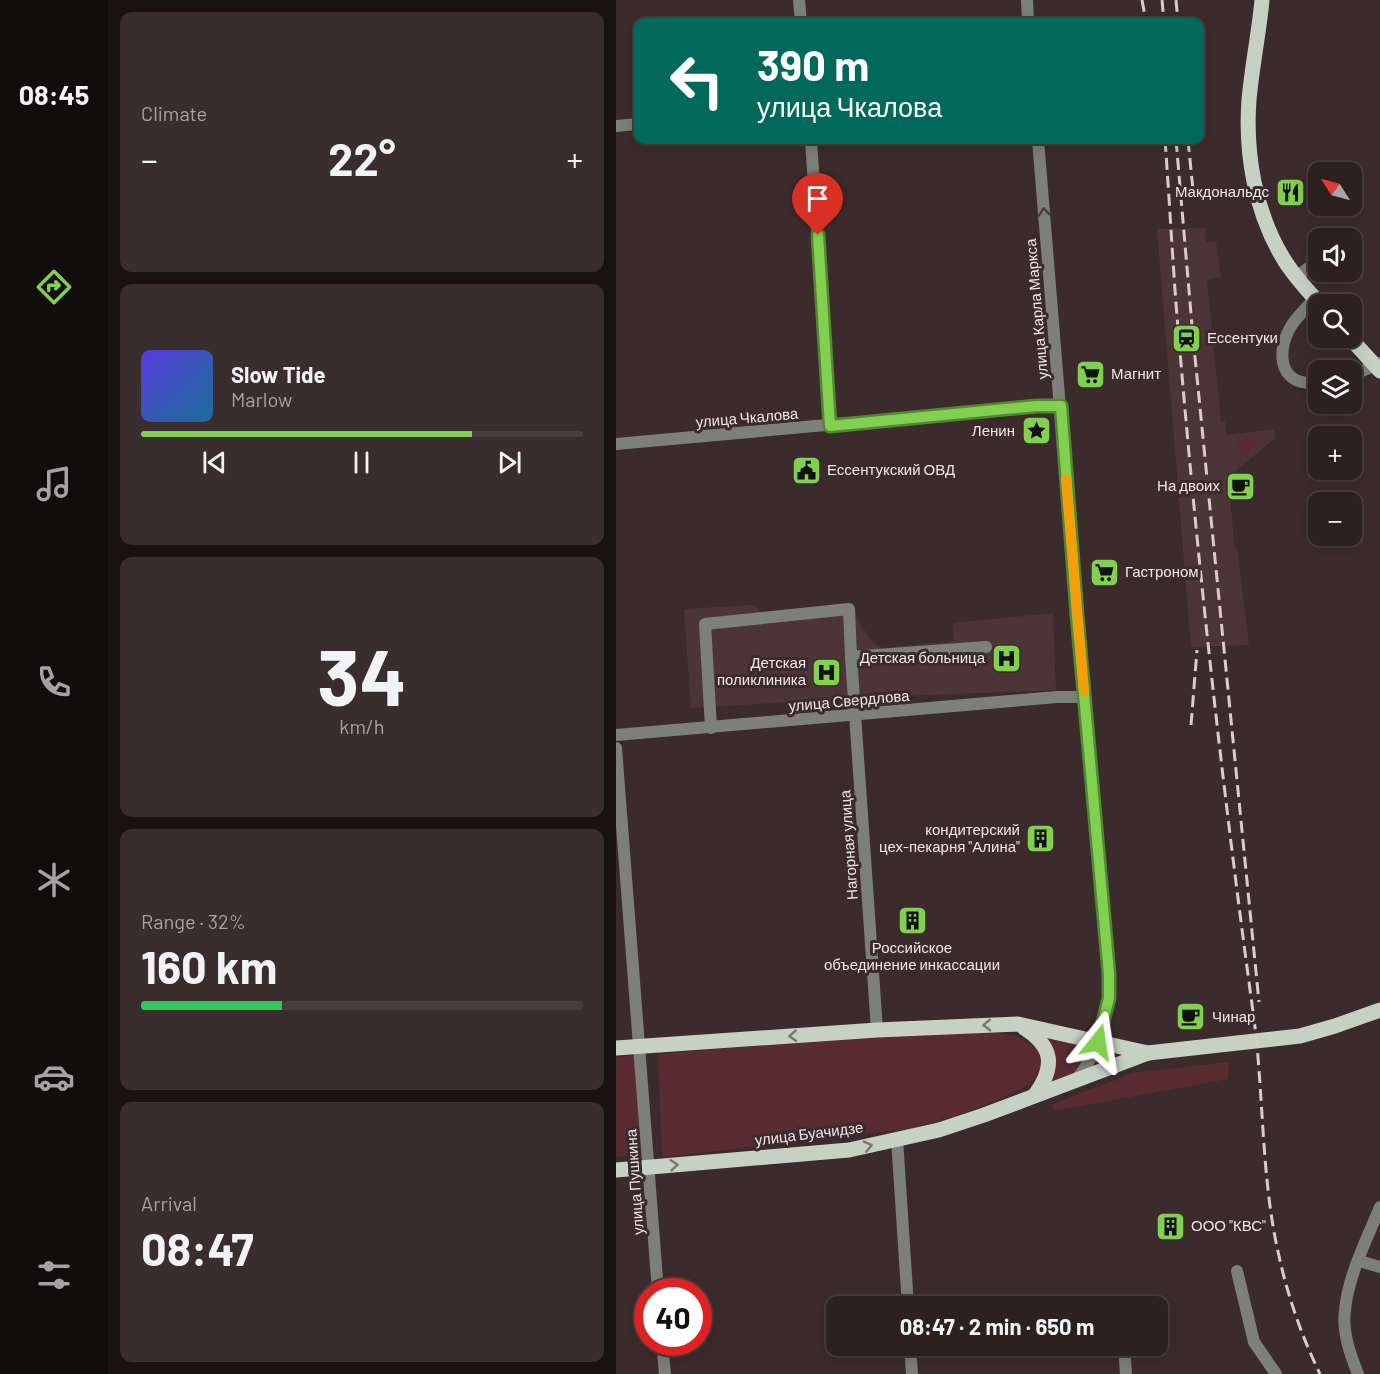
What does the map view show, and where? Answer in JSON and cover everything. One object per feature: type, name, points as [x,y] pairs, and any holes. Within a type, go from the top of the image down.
[{"type":"main road","points":[[1262,0],[1249,99],[1250,160],[1263,213],[1272,238],[1296,277],[1311,294]]},
{"type":"main road","points":[[1361,348],[1379,364]]},
{"type":"main road","name":"улица Буачидзе","points":[[616,1170],[849,1150],[939,1130],[1148,1053],[1300,1036],[1380,1010]]},
{"type":"main road","points":[[1018,1024],[1035,1035],[1044,1045],[1049,1058],[1045,1081],[1035,1095]]},
{"type":"main road","name":"улица Буачидзе","points":[[616,1048],[877,1030],[1018,1024],[1148,1053]]},
{"type":"street","points":[[799,0],[801,18]]},
{"type":"street","points":[[1027,0],[1028,18]]},
{"type":"street","points":[[616,126],[634,124]]},
{"type":"street","points":[[811,144],[830,426]]},
{"type":"street","name":"улица Карла Маркса","points":[[1038,144],[1109,974],[1108,1005],[1098,1042],[1089,1064],[1077,1079]]},
{"type":"street","points":[[1296,277],[1308,268]]},
{"type":"street","points":[[1308,311],[1289,329],[1282,356],[1292,379],[1298,382],[1308,382]]},
{"type":"street","points":[[1362,371],[1379,364]]},
{"type":"street","name":"улица Чкалова","points":[[616,444],[1037,406],[1061,406]]},
{"type":"street","name":"Нагорная улица","points":[[711,728],[705,624],[849,609],[854,716],[877,1030]]},
{"type":"street","points":[[851,657],[986,647]]},
{"type":"street","name":"улица Свердлова","points":[[616,735],[1057,697],[1084,697]]},
{"type":"street","name":"улица Пушкина","points":[[616,748],[657,1278]]},
{"type":"street","points":[[897,1139],[907,1296]]},
{"type":"street","points":[[1358,1374],[1345,1333],[1344,1312],[1348,1290],[1380,1207]]},
{"type":"street","points":[[1359,1261],[1380,1267]]},
{"type":"street","points":[[1237,1271],[1254,1342],[1276,1374]]},
{"type":"street","points":[[663,1356],[665,1374]]},
{"type":"street","points":[[911,1356],[912,1374]]},
{"type":"street","points":[[1125,1356],[1126,1374]]},
{"type":"shaded area","points":[[1205,228],[1206,242],[1216,242],[1221,277],[1207,280],[1221,422],[1225,422],[1227,435],[1274,429],[1275,438],[1229,477],[1234,547],[1237,547],[1249,645],[1191,647],[1157,229]]},
{"type":"shaded area","points":[[1261,436],[1262,441],[1239,460],[1238,439]]},
{"type":"shaded area","points":[[753,605],[765,614],[854,605],[858,621],[874,644],[883,648],[954,641],[953,623],[1053,613],[1056,690],[854,698],[691,708],[684,609]]},
{"type":"shaded area","points":[[984,1030],[1016,1036],[1037,1048],[1042,1065],[1031,1083],[1009,1095],[967,1112],[908,1129],[662,1157],[658,1054],[904,1034]]},
{"type":"shaded area","points":[[1044,1036],[1080,1045],[1085,1057],[1081,1070],[1051,1081],[1054,1057]]},
{"type":"shaded area","points":[[637,1055],[642,1155],[616,1157],[616,1057]]},
{"type":"shaded area","points":[[1229,1062],[1228,1079],[1053,1111],[1053,1104],[1133,1073]]},
{"type":"railway","points":[[1142,0],[1145,18]]},
{"type":"railway","points":[[1162,0],[1164,18]]},
{"type":"railway","points":[[1176,0],[1178,18]]},
{"type":"railway","points":[[1165,144],[1194,510],[1222,765],[1254,1019],[1269,1197],[1279,1256],[1291,1302],[1320,1374]]},
{"type":"railway","points":[[1176,144],[1193,337],[1259,1002]]},
{"type":"railway","points":[[1188,144],[1193,190]]},
{"type":"railway","points":[[1191,725],[1197,650]]},
{"type":"slow traffic","points":[[1066,479],[1084,691]]},
{"type":"place","name":"Макдональдс","points":[[1290,192]]},
{"type":"place","name":"Ессентуки","points":[[1186,338]]},
{"type":"place","name":"Магнит","points":[[1090,374]]},
{"type":"place","name":"Ленин","points":[[1036,431]]},
{"type":"place","name":"Ессентукский ОВД","points":[[806,470]]},
{"type":"place","name":"На двоих","points":[[1241,486]]},
{"type":"place","name":"Гастроном","points":[[1104,572]]},
{"type":"place","name":"Детская больница","points":[[1006,658]]},
{"type":"place","name":"Детская поликлиника","points":[[827,672]]},
{"type":"place","name":"кондитерский цех-пекарня \"Алина\"","points":[[1041,839]]},
{"type":"place","name":"Российское объединение инкассации","points":[[912,921]]},
{"type":"place","name":"Чинар","points":[[1191,1017]]},
{"type":"place","name":"ООО \"КВС\"","points":[[1170,1226]]},
{"type":"route","points":[[818,235],[830,426],[1037,406],[1061,406],[1109,974],[1107,1011],[1098,1042]]}]
